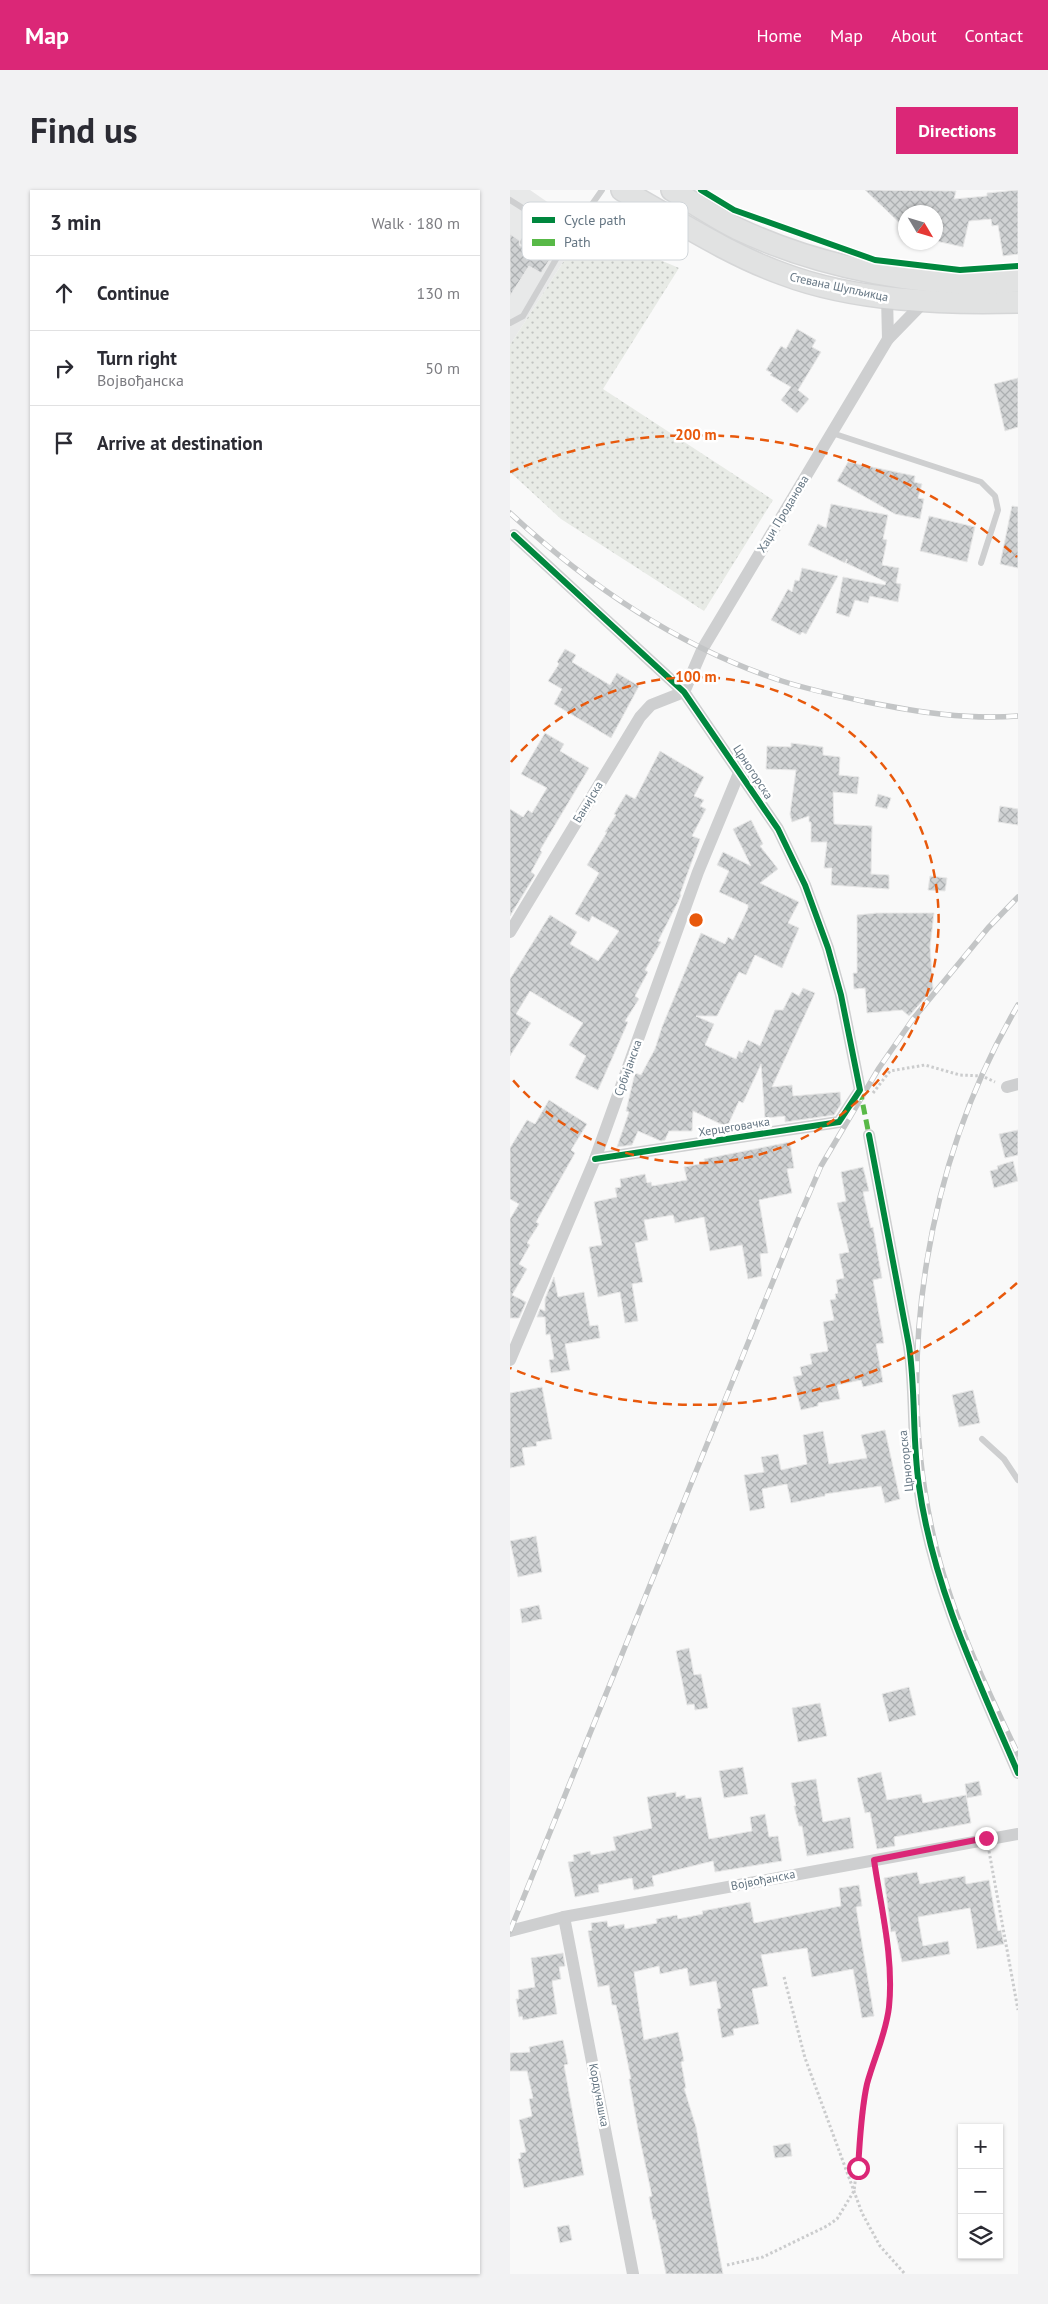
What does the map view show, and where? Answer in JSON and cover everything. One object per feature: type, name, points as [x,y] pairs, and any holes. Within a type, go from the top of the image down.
[{"type":"main road","name":"Стевана Шупљикца","points":[[622,190],[644,202]]},
{"type":"main road","name":"Стевана Шупљикца","points":[[672,190],[737,228],[776,244],[845,267],[897,277],[968,282],[1018,281]]},
{"type":"main road","name":"Стевана Шупљикца","points":[[688,226],[737,253],[783,274],[836,288],[887,298],[924,302],[1018,302]]},
{"type":"street","points":[[887,298],[888,339]]},
{"type":"street","name":"Хаџи Проданова","points":[[684,692],[702,648],[888,339],[924,302]]},
{"type":"street","name":"Црногорска","points":[[514,535],[684,692],[778,830],[805,885],[828,948],[864,1095]]},
{"type":"street","name":"Банијска","points":[[510,932],[640,717],[651,705],[684,692]]},
{"type":"street","name":"Србијанска","points":[[510,1360],[594,1159],[698,872],[739,773]]},
{"type":"street","name":"Херцеговачка","points":[[594,1159],[840,1122],[864,1095]]},
{"type":"street","name":"Црногорска","points":[[869,1135],[910,1346],[913,1371],[913,1435],[919,1487],[932,1544],[966,1651],[1018,1772]]},
{"type":"street","name":"Војвођанска","points":[[510,1931],[564,1917],[986,1838],[1018,1834]]},
{"type":"street","name":"Кордунашка","points":[[564,1917],[633,2274]]},
{"type":"lane","points":[[594,202],[602,190]]},
{"type":"lane","points":[[510,200],[522,208]]},
{"type":"lane","points":[[510,323],[523,316],[556,260]]},
{"type":"lane","points":[[832,433],[980,482],[995,496],[998,510],[981,563]]},
{"type":"lane","points":[[982,1439],[1004,1459],[1018,1480]]},
{"type":"path","points":[[864,1095],[890,1071],[925,1065],[960,1075],[982,1076],[1012,1086]]},
{"type":"path","points":[[986,1838],[1018,2010]]},
{"type":"path","points":[[727,2265],[763,2256],[827,2226],[836,2219],[854,2191],[867,2087],[889,2010],[891,1974],[874,1860]]},
{"type":"path","points":[[784,1978],[805,2058],[862,2214],[880,2246],[905,2274]]},
{"type":"shaded area","points":[[510,190],[530,190],[547,202],[522,202],[522,260],[564,260],[510,345]]},
{"type":"shaded area","points":[[564,260],[660,260],[679,268],[603,389],[773,500],[704,611],[561,519],[510,472],[510,345]]},
{"type":"building","points":[[865,190],[956,191],[954,199],[987,196],[987,193],[1018,190],[1018,254],[1003,256],[998,225],[992,226],[991,219],[969,221],[963,247],[943,243],[943,205],[898,205],[898,221]]},
{"type":"building","points":[[510,234],[519,240],[520,246],[522,246],[522,260],[549,260],[541,273],[529,266],[510,296]]},
{"type":"building","points":[[797,329],[816,340],[812,347],[821,352],[798,390],[809,399],[797,413],[781,400],[791,387],[770,375],[772,373],[766,370],[781,346],[786,349]]},
{"type":"building","points":[[1018,378],[1018,427],[1005,431],[994,384]]},
{"type":"building","points":[[848,462],[915,476],[914,482],[922,484],[918,498],[924,499],[920,519],[895,514],[837,481]]},
{"type":"building","points":[[831,504],[888,515],[883,539],[887,540],[882,565],[899,568],[896,583],[901,584],[898,602],[870,596],[868,603],[855,600],[849,617],[836,613],[843,577],[885,585],[886,582],[846,563],[847,559],[845,563],[808,545],[818,524],[826,528]]},
{"type":"building","points":[[1012,506],[1018,507],[1018,568],[1000,564]]},
{"type":"building","points":[[929,516],[975,527],[967,562],[920,551]]},
{"type":"building","points":[[802,568],[838,576],[806,634],[802,632],[800,635],[771,620],[788,589],[792,592],[795,580],[799,581]]},
{"type":"building","points":[[565,649],[576,655],[572,662],[610,685],[617,673],[639,686],[611,738],[554,704],[562,689],[548,681],[559,664],[557,662]]},
{"type":"building","points":[[545,733],[564,744],[560,751],[589,768],[540,850],[542,852],[531,872],[535,875],[510,916],[510,809],[523,817],[528,810],[532,813],[547,788],[521,774]]},
{"type":"building","points":[[791,743],[823,747],[823,755],[840,757],[839,775],[859,777],[857,794],[833,792],[834,824],[872,826],[871,874],[889,875],[889,889],[831,885],[832,868],[824,868],[827,842],[811,842],[811,822],[809,822],[809,816],[792,822],[790,814],[796,770],[766,769],[767,746],[791,747]]},
{"type":"building","points":[[660,751],[704,777],[694,796],[704,800],[700,806],[706,809],[692,836],[700,839],[681,895],[658,941],[661,942],[645,970],[648,972],[635,996],[639,999],[625,1021],[628,1022],[598,1090],[575,1078],[586,1056],[569,1045],[583,1023],[530,991],[516,1014],[531,1023],[510,1056],[510,979],[550,915],[577,932],[570,944],[598,961],[619,931],[592,916],[589,922],[575,914],[599,873],[587,865],[607,832],[605,832],[626,794],[635,799]]},
{"type":"building","points":[[878,794],[891,798],[887,809],[875,806]]},
{"type":"building","points":[[1000,806],[1018,809],[1018,825],[998,822]]},
{"type":"building","points":[[751,820],[763,844],[760,846],[778,869],[760,883],[799,902],[788,923],[799,928],[782,968],[755,955],[746,975],[739,972],[717,1016],[696,1016],[714,1024],[705,1045],[736,1059],[739,1051],[742,1053],[748,1040],[760,1046],[775,1010],[783,1010],[792,992],[799,996],[803,988],[815,993],[772,1087],[792,1085],[793,1096],[840,1092],[841,1104],[834,1115],[785,1122],[785,1116],[765,1118],[761,1064],[743,1103],[739,1101],[727,1127],[693,1111],[692,1131],[669,1131],[665,1140],[661,1141],[638,1131],[632,1145],[617,1147],[629,1112],[626,1111],[635,1073],[641,1075],[655,1049],[662,1027],[701,933],[725,944],[728,937],[733,940],[748,908],[748,905],[719,892],[729,871],[717,865],[723,852],[751,866],[733,829]]},
{"type":"building","points":[[930,876],[947,878],[945,891],[928,890]]},
{"type":"building","points":[[934,913],[930,947],[933,989],[909,1016],[902,1010],[867,1013],[865,988],[854,989],[853,973],[857,973],[857,915]]},
{"type":"building","points":[[549,1100],[587,1124],[571,1150],[575,1153],[536,1222],[539,1224],[527,1243],[530,1245],[519,1264],[527,1269],[512,1295],[526,1302],[519,1318],[510,1318],[510,1219],[519,1204],[510,1199],[510,1148],[527,1120],[535,1124]]},
{"type":"building","points":[[1018,1130],[1018,1155],[1005,1158],[999,1134]]},
{"type":"building","points":[[790,1142],[794,1168],[787,1169],[792,1193],[759,1200],[768,1253],[760,1254],[762,1276],[748,1279],[742,1245],[710,1251],[704,1217],[675,1223],[673,1215],[644,1220],[648,1240],[635,1243],[643,1282],[632,1284],[638,1321],[625,1323],[620,1292],[598,1297],[589,1247],[602,1245],[594,1202],[617,1197],[615,1188],[621,1187],[620,1179],[645,1174],[647,1183],[651,1182],[652,1186],[687,1180],[684,1167],[705,1163],[704,1159]]},
{"type":"building","points":[[1013,1161],[1018,1181],[994,1188],[990,1171],[998,1169],[997,1166]]},
{"type":"building","points":[[863,1167],[869,1191],[863,1192],[871,1228],[873,1227],[882,1278],[873,1280],[884,1343],[876,1344],[883,1382],[863,1387],[861,1380],[837,1385],[840,1399],[818,1403],[818,1406],[801,1410],[793,1377],[802,1375],[800,1367],[812,1364],[810,1354],[828,1351],[823,1322],[834,1320],[830,1300],[836,1299],[835,1294],[838,1293],[836,1280],[844,1278],[839,1254],[849,1252],[837,1203],[846,1201],[841,1172]]},
{"type":"building","points":[[554,1277],[558,1297],[584,1292],[590,1326],[598,1325],[600,1338],[565,1344],[570,1370],[551,1373],[549,1360],[554,1359],[550,1334],[546,1335],[545,1317],[537,1317],[540,1309],[545,1311],[545,1299]]},
{"type":"building","points":[[542,1387],[552,1439],[536,1442],[537,1446],[522,1448],[525,1465],[510,1468],[510,1393]]},
{"type":"building","points":[[973,1390],[980,1423],[959,1427],[952,1395]]},
{"type":"building","points":[[885,1430],[900,1499],[885,1503],[881,1486],[825,1494],[825,1496],[791,1503],[787,1484],[762,1489],[765,1508],[750,1511],[744,1475],[764,1472],[761,1457],[778,1454],[781,1470],[807,1464],[803,1435],[823,1431],[829,1464],[867,1458],[861,1435]]},
{"type":"building","points":[[536,1536],[542,1572],[518,1577],[510,1541]]},
{"type":"building","points":[[539,1605],[542,1619],[522,1623],[520,1609]]},
{"type":"building","points":[[689,1648],[694,1675],[701,1674],[708,1708],[695,1710],[694,1704],[687,1705],[676,1651]]},
{"type":"building","points":[[909,1687],[916,1715],[889,1722],[882,1694]]},
{"type":"building","points":[[820,1703],[827,1736],[798,1742],[792,1708]]},
{"type":"building","points":[[743,1767],[748,1794],[724,1798],[719,1771]]},
{"type":"building","points":[[881,1772],[887,1800],[921,1794],[923,1803],[966,1795],[971,1823],[894,1837],[895,1846],[877,1849],[870,1812],[865,1813],[857,1778]]},
{"type":"building","points":[[816,1779],[823,1822],[850,1817],[854,1848],[807,1856],[802,1826],[799,1826],[794,1806],[796,1806],[791,1783]]},
{"type":"building","points":[[979,1781],[982,1795],[967,1798],[965,1784]]},
{"type":"building","points":[[676,1792],[676,1797],[685,1795],[686,1799],[701,1797],[709,1839],[752,1831],[750,1817],[765,1814],[769,1837],[778,1836],[782,1861],[715,1872],[713,1861],[652,1876],[654,1886],[634,1890],[632,1878],[598,1885],[599,1892],[575,1897],[568,1862],[574,1861],[573,1855],[590,1851],[591,1855],[616,1850],[613,1837],[652,1828],[647,1797]]},
{"type":"building","points":[[917,1872],[920,1884],[965,1876],[966,1884],[989,1880],[998,1931],[1001,1930],[1004,1944],[977,1949],[970,1908],[918,1917],[923,1946],[948,1941],[950,1954],[902,1962],[895,1931],[891,1932],[884,1878]]},
{"type":"building","points":[[859,1885],[862,1906],[856,1907],[874,2016],[862,2018],[853,1969],[812,1977],[807,1948],[761,1955],[768,1986],[752,1989],[759,2024],[733,2029],[734,2035],[722,2038],[717,2009],[721,2008],[716,1981],[690,1986],[687,1968],[660,1974],[659,1966],[634,1972],[644,2040],[678,2032],[684,2061],[681,2062],[686,2088],[684,2088],[696,2127],[723,2274],[666,2274],[655,2219],[653,2220],[649,2197],[652,2196],[616,2005],[612,2005],[609,1985],[598,1987],[588,1931],[592,1930],[591,1923],[607,1921],[608,1927],[624,1924],[625,1929],[657,1923],[656,1919],[677,1915],[678,1919],[703,1914],[702,1911],[750,1902],[754,1923],[841,1906],[839,1888]]},
{"type":"building","points":[[563,1953],[565,1966],[559,1967],[561,1979],[552,1981],[557,2014],[523,2020],[522,2016],[519,2017],[516,1999],[519,1999],[518,1990],[535,1987],[531,1958]]},
{"type":"building","points":[[563,2040],[568,2064],[564,2065],[584,2175],[524,2188],[518,2159],[521,2158],[520,2153],[526,2152],[519,2120],[532,2116],[529,2099],[533,2098],[527,2071],[510,2071],[510,2053],[530,2052],[529,2047]]},
{"type":"building","points":[[790,2143],[792,2156],[775,2158],[773,2146]]},
{"type":"building","points":[[569,2225],[572,2240],[560,2243],[557,2227]]},
{"type":"railway","points":[[510,513],[571,565],[637,612],[708,651],[745,667],[803,687],[886,706],[961,716],[1018,716]]},
{"type":"railway","points":[[510,1931],[821,1166],[879,1068],[913,1019],[988,928],[1018,897]]},
{"type":"railway","points":[[1018,1005],[987,1065],[961,1128],[941,1194],[927,1262],[919,1331],[917,1399],[922,1467],[933,1534],[940,1563],[969,1646],[1018,1754]]},
{"type":"marked path","points":[[860,1090],[869,1135]]},
{"type":"cycle path","points":[[701,190],[734,210],[875,260],[960,270],[1018,266]]},
{"type":"cycle path","points":[[514,535],[684,692],[778,829],[805,885],[828,948],[841,995],[860,1090],[839,1122],[595,1159]]},
{"type":"cycle path","points":[[869,1135],[909,1346],[913,1381],[915,1451],[926,1524],[946,1597],[973,1668],[1018,1773]]},
{"type":"route","points":[[858,2168],[861,2125],[867,2087],[889,2010],[891,1974],[874,1860],[986,1838]]}]
